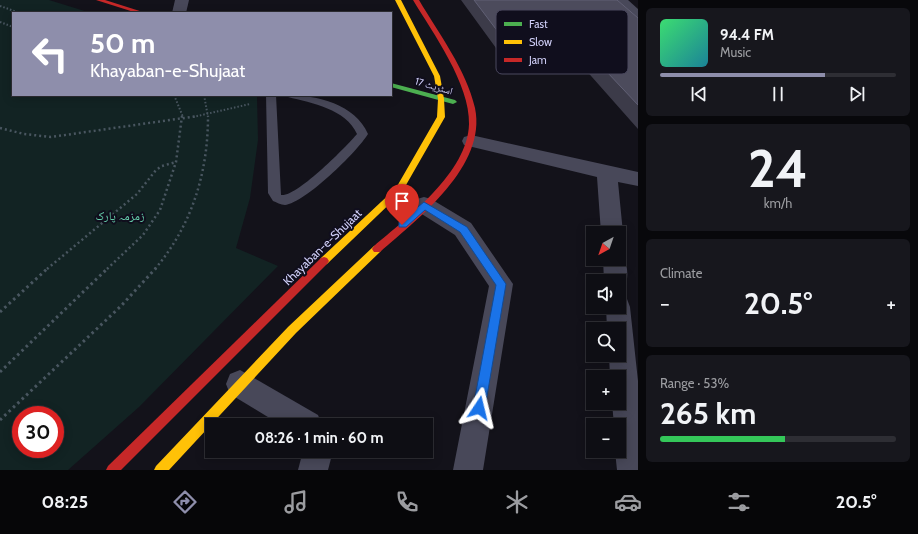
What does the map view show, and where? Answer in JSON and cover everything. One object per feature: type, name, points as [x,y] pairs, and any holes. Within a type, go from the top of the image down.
[{"type":"main road","points":[[98,0],[140,12]]},
{"type":"main road","name":"Khayaban-e-Shujaat","points":[[112,470],[285,298],[398,190],[441,117],[441,99],[437,76],[398,0]]},
{"type":"main road","points":[[160,470],[240,384],[338,284],[424,205],[445,183],[471,141],[473,124],[471,108],[460,78],[416,0]]},
{"type":"main road","name":"اسٹریٹ 17","points":[[392,85],[471,108]]},
{"type":"street","points":[[179,12],[182,0]]},
{"type":"street","points":[[620,0],[638,16]]},
{"type":"street","points":[[471,141],[638,179]]},
{"type":"street","points":[[607,172],[611,226]]},
{"type":"street","points":[[424,205],[464,229],[501,284],[468,470]]},
{"type":"street","points":[[619,314],[632,470]]},
{"type":"street","points":[[240,384],[296,418]]},
{"type":"street","points":[[313,470],[316,458]]},
{"type":"lane","points":[[270,97],[274,193],[277,198],[284,200],[298,196],[355,144],[363,134],[361,126],[350,116],[333,107],[295,96]]},
{"type":"path","points":[[0,6],[17,12]]},
{"type":"path","points":[[0,22],[12,27]]},
{"type":"path","points":[[0,372],[143,235],[160,210],[170,184],[176,162],[183,120],[181,109],[174,96]]},
{"type":"path","points":[[0,420],[125,304],[167,256],[188,221],[202,178],[207,147],[208,102],[205,96]]},
{"type":"path","points":[[0,128],[24,134],[51,137],[183,120],[208,115],[270,97]]},
{"type":"path","points":[[0,312],[62,256],[137,194],[156,170],[162,166],[176,162]]},
{"type":"green space","name":"زمزمہ پارک","points":[[0,0],[49,0],[88,12],[12,12],[12,96],[257,97],[258,140],[250,198],[236,248],[278,266],[139,407],[68,470],[0,470]]},
{"type":"building","points":[[474,0],[617,0],[638,18],[638,105],[609,74],[628,74],[628,10],[496,10],[496,29]]},
{"type":"traffic: fast","points":[[392,85],[453,102]]},
{"type":"traffic: slow","points":[[324,261],[399,190],[441,117],[441,99],[437,76],[398,0]]},
{"type":"traffic: slow","points":[[160,470],[292,330],[377,249]]},
{"type":"traffic: jam","points":[[99,0],[140,12]]},
{"type":"traffic: jam","points":[[377,249],[421,209],[451,176],[463,159],[470,141],[473,124],[471,108],[460,76],[452,59],[416,0]]},
{"type":"traffic: jam","points":[[112,470],[324,261]]},
{"type":"route","points":[[402,225],[424,205],[464,229],[501,284],[479,408]]}]
